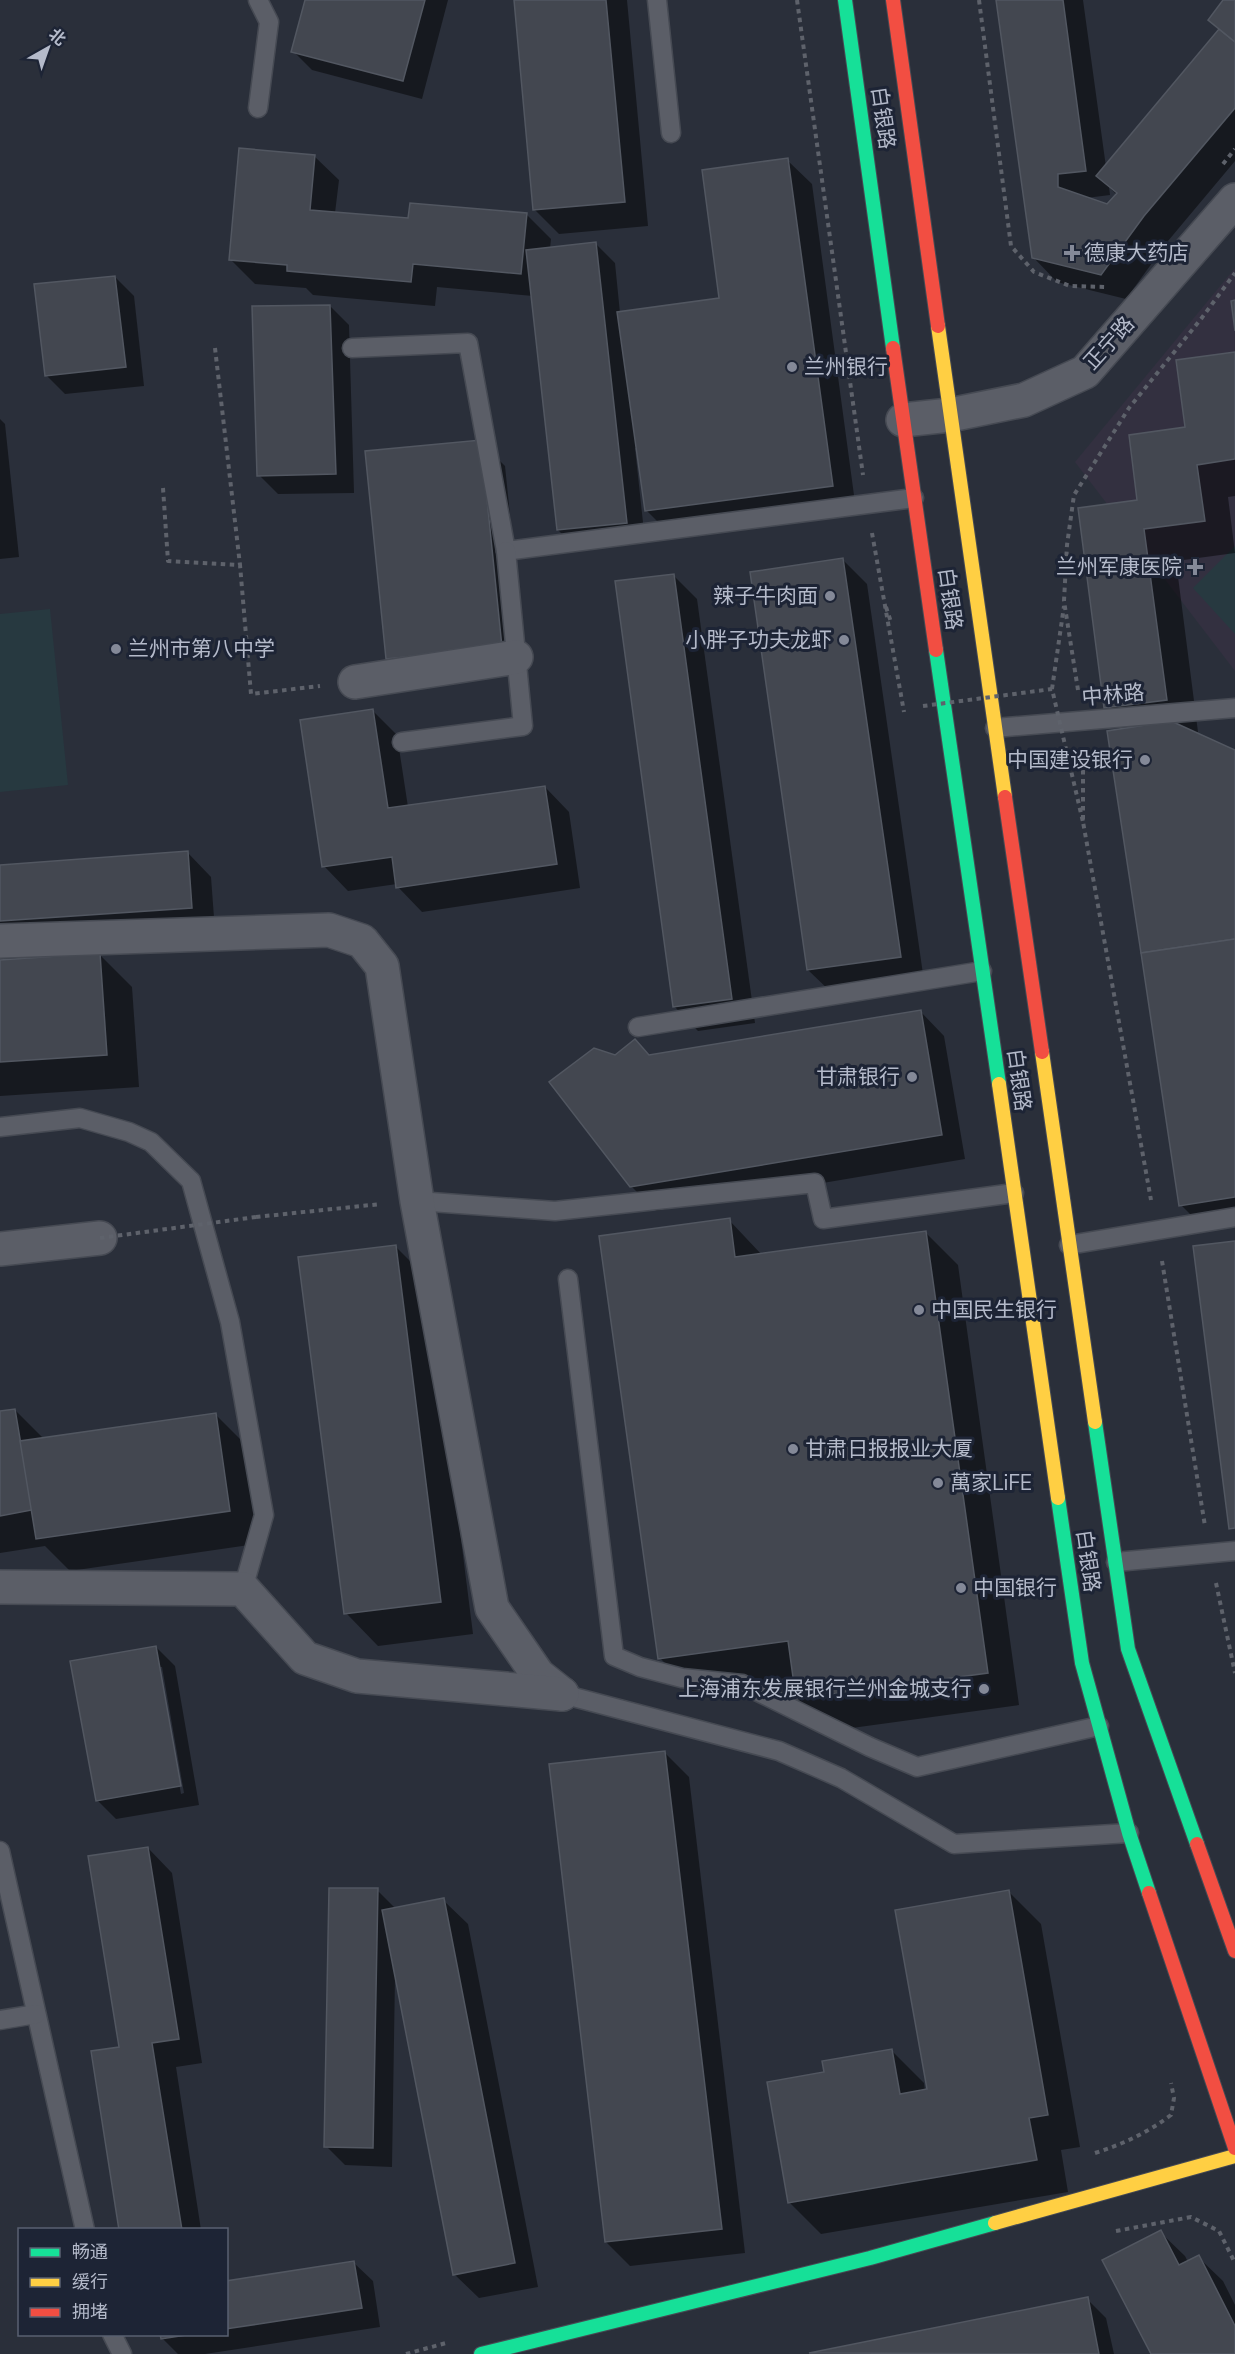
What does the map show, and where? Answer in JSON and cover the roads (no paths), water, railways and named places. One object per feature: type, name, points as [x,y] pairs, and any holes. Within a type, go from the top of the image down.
[{"type":"main road","name":"白银路","points":[[845,0],[914,498],[1082,1663],[1129,1833],[1235,2148]]},
{"type":"main road","name":"白银路","points":[[893,0],[950,415],[1128,1649],[1235,1951]]},
{"type":"main road","points":[[481,2354],[870,2258],[1235,2157]]},
{"type":"street","name":"正宁路","points":[[903,420],[950,415],[1024,400],[1085,372],[1235,200]]},
{"type":"street","points":[[355,682],[516,657]]},
{"type":"street","points":[[0,941],[329,930],[362,941],[382,966],[417,1201],[492,1608],[538,1675],[562,1694]]},
{"type":"street","points":[[0,1249],[100,1238]]},
{"type":"street","points":[[0,1587],[243,1589],[305,1658],[357,1676],[562,1694]]},
{"type":"lane","points":[[258,0],[269,22],[258,108]]},
{"type":"lane","points":[[657,0],[671,133]]},
{"type":"lane","points":[[352,348],[468,343],[506,551],[523,726],[402,742]]},
{"type":"lane","points":[[506,551],[914,498]]},
{"type":"lane","name":"中林路","points":[[995,728],[1235,708]]},
{"type":"lane","points":[[638,1027],[982,971]]},
{"type":"lane","points":[[0,1127],[80,1118],[119,1129],[150,1142],[191,1181],[230,1322],[264,1515],[243,1589]]},
{"type":"lane","points":[[417,1201],[555,1211],[815,1183],[823,1220],[1014,1193]]},
{"type":"lane","points":[[1069,1245],[1235,1217]]},
{"type":"lane","points":[[568,1279],[614,1656],[640,1667],[682,1678],[742,1684],[870,1747],[917,1767],[1099,1726]]},
{"type":"lane","points":[[1116,1562],[1235,1551]]},
{"type":"lane","points":[[562,1694],[779,1751],[841,1778],[954,1844],[1129,1833]]},
{"type":"lane","points":[[0,1851],[85,2228]]},
{"type":"lane","points":[[0,2020],[36,2014]]},
{"type":"lane","points":[[113,2336],[122,2354]]},
{"type":"place","name":"德康大药店","points":[[1072,253]]},
{"type":"place","name":"兰州银行","points":[[792,367]]},
{"type":"place","name":"兰州军康医院","points":[[1195,567]]},
{"type":"place","name":"辣子牛肉面","points":[[830,596]]},
{"type":"place","name":"小胖子功夫龙虾","points":[[844,640]]},
{"type":"place","name":"兰州市第八中学","points":[[116,649]]},
{"type":"place","name":"中国建设银行","points":[[1145,760]]},
{"type":"place","name":"甘肃银行","points":[[912,1077]]},
{"type":"place","name":"中国民生银行","points":[[919,1310]]},
{"type":"place","name":"甘肃日报报业大厦","points":[[793,1449]]},
{"type":"place","name":"萬家LiFE","points":[[938,1483]]},
{"type":"place","name":"中国银行","points":[[961,1588]]},
{"type":"place","name":"上海浦东发展银行兰州金城支行","points":[[984,1689]]}]
